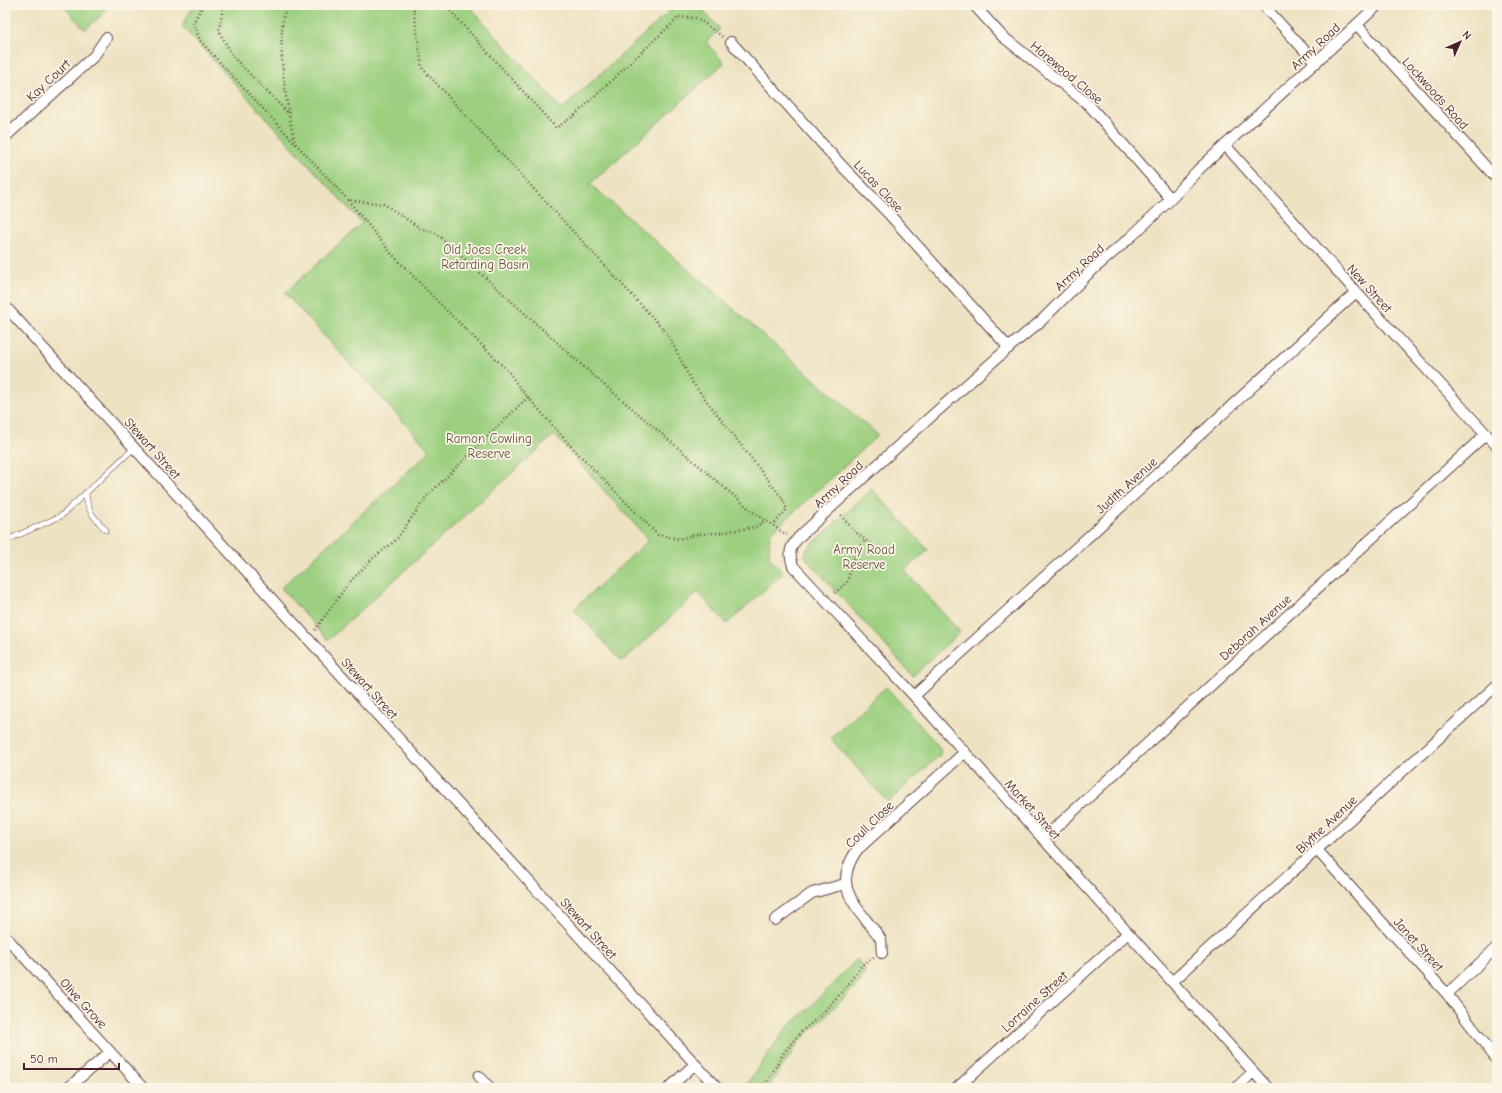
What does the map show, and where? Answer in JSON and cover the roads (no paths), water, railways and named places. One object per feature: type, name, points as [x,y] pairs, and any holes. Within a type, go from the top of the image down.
[{"type":"street","name":"Harewood Close","points":[[974,5],[1002,36],[1089,105],[1171,199]]},
{"type":"street","points":[[1263,5],[1316,63]]},
{"type":"street","name":"Army Road","points":[[793,544],[908,437],[1041,321],[1088,274],[1133,235],[1171,199],[1198,170],[1378,5]]},
{"type":"street","name":"Lockwoods Road","points":[[1357,25],[1497,179]]},
{"type":"street","name":"Kay Court","points":[[5,137],[94,56],[106,38]]},
{"type":"street","name":"Lucas Close","points":[[731,42],[843,167],[888,212],[1009,348]]},
{"type":"street","name":"New Street","points":[[1225,145],[1356,292],[1497,446]]},
{"type":"street","name":"Judith Avenue","points":[[914,696],[1356,292]]},
{"type":"street","name":"Stewart Street","points":[[5,306],[717,1088]]},
{"type":"street","name":"Deborah Avenue","points":[[1043,839],[1486,434]]},
{"type":"street","name":"Market Street","points":[[793,544],[789,555],[793,566],[965,752],[1268,1088]]},
{"type":"street","name":"Blythe Avenue","points":[[1172,982],[1497,685]]},
{"type":"street","name":"Coull Close","points":[[845,884],[850,860],[857,850],[965,752]]},
{"type":"street","name":"Janet Street","points":[[1317,850],[1447,994],[1497,1060]]},
{"type":"street","points":[[775,920],[812,893],[845,884],[846,890],[858,910],[880,939],[882,953]]},
{"type":"street","name":"Lorraine Street","points":[[957,1088],[1128,934]]},
{"type":"street","name":"Olive Grove","points":[[5,936],[143,1088]]},
{"type":"street","points":[[1447,994],[1497,947]]},
{"type":"street","points":[[68,1088],[110,1052]]},
{"type":"street","points":[[669,1088],[695,1064]]},
{"type":"street","points":[[1236,1088],[1253,1072]]},
{"type":"street","points":[[479,1076],[490,1088]]},
{"type":"lane","points":[[5,541],[61,516],[134,448]]},
{"type":"lane","points":[[86,493],[86,505],[92,515],[106,530]]},
{"type":"park label","name":"Old Joes Creek Retarding Basin","points":[[485,256]]},
{"type":"park label","name":"Ramon Cowling Reserve","points":[[489,446]]},
{"type":"park label","name":"Army Road Reserve","points":[[864,556]]}]
